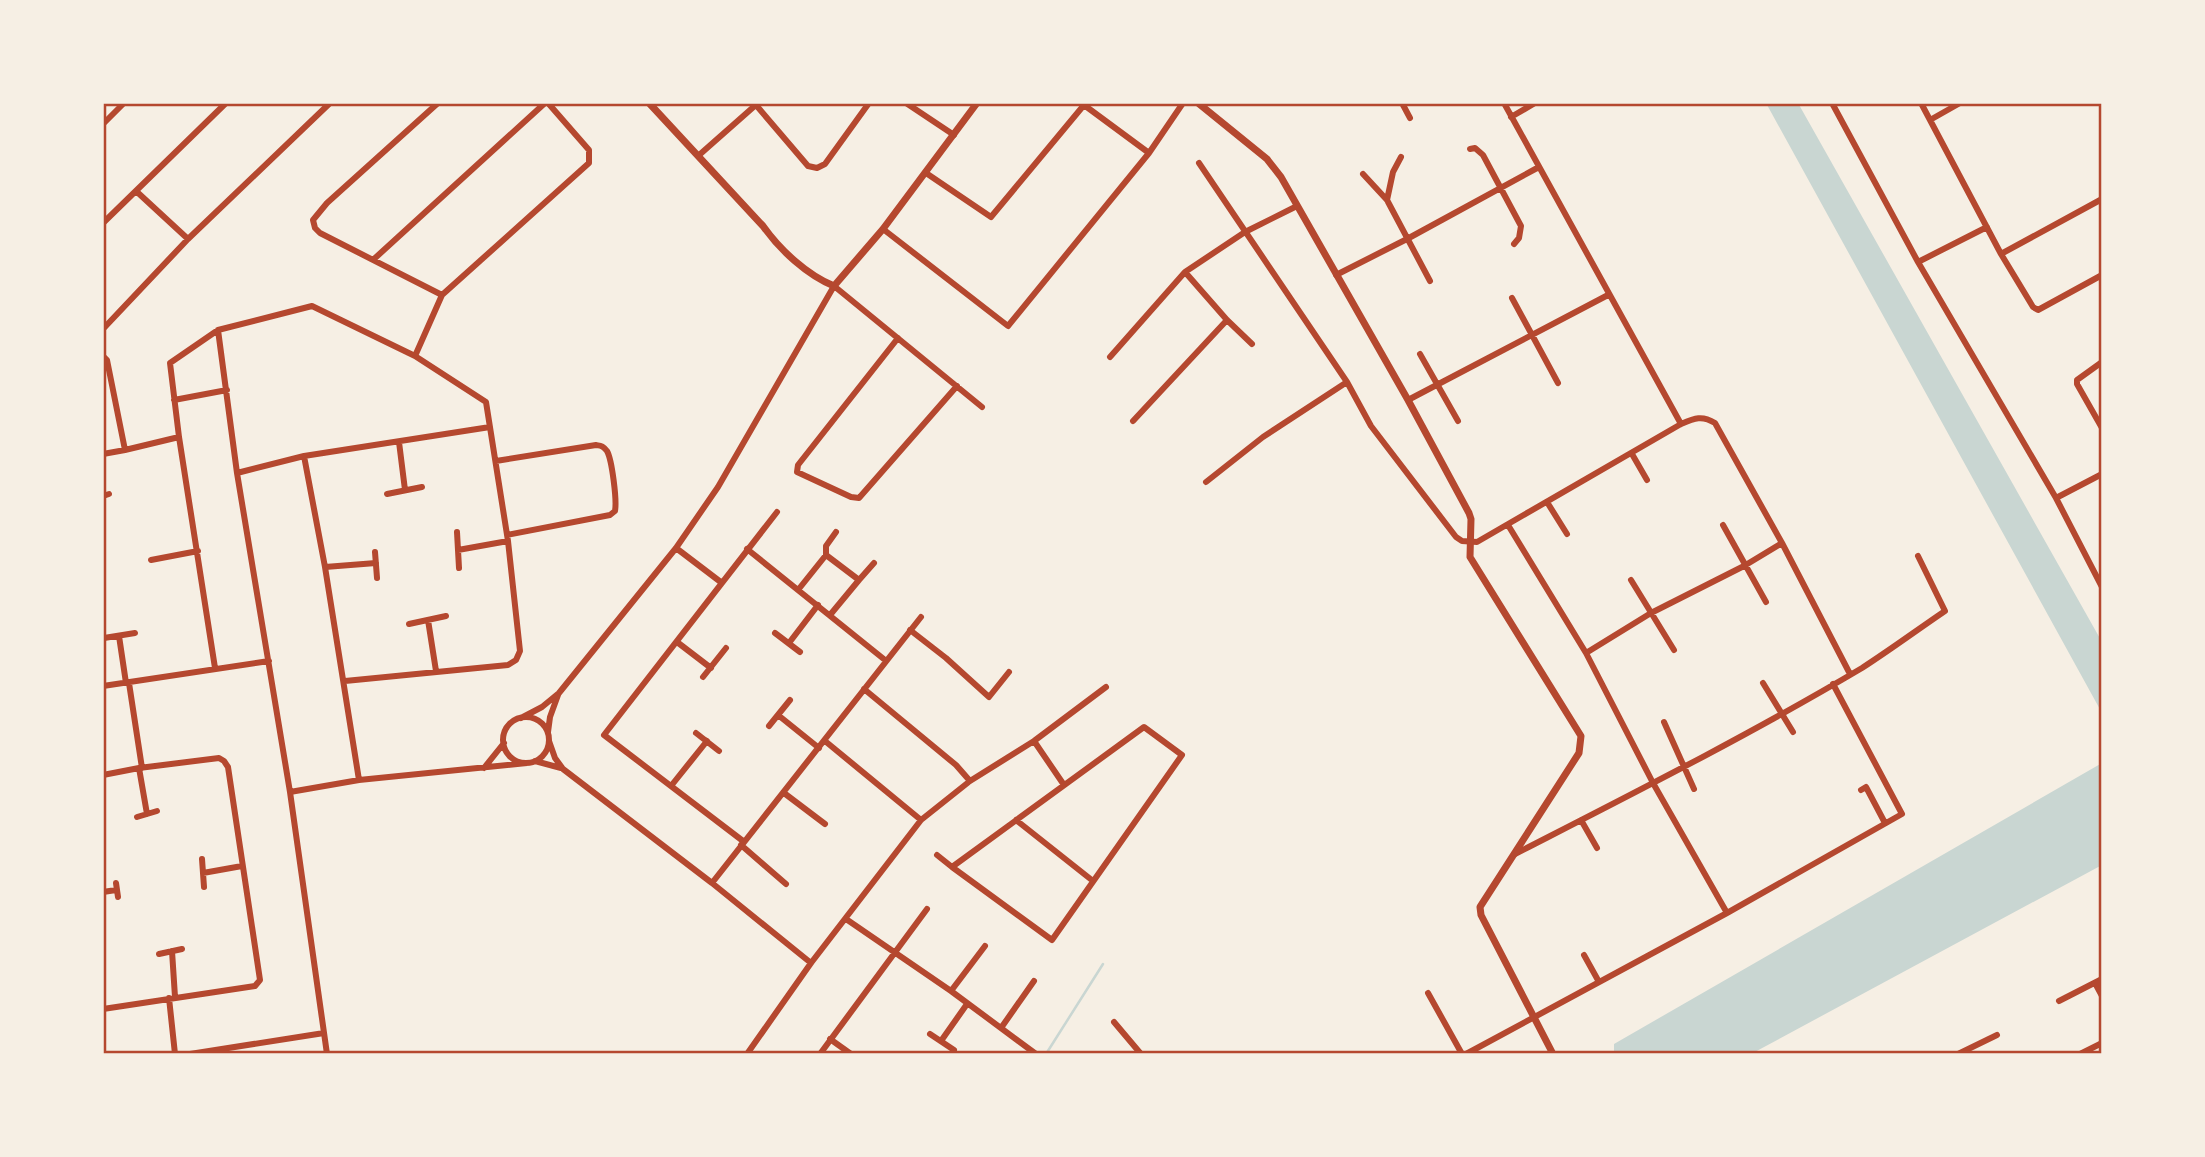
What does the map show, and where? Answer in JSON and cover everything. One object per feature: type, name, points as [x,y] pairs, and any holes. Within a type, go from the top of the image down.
[{"type":"street","points":[[103,124],[124,103]]},
{"type":"street","points":[[103,223],[226,103]]},
{"type":"street","points":[[103,329],[188,239],[330,103]]},
{"type":"street","points":[[438,103],[320,209],[313,220],[320,233],[442,295]]},
{"type":"street","points":[[374,259],[547,103],[589,150],[589,163],[442,295],[415,356]]},
{"type":"street","points":[[698,156],[757,104],[808,166],[817,168],[825,164],[869,103]]},
{"type":"street","points":[[906,103],[954,135]]},
{"type":"street","points":[[484,768],[504,743],[508,728],[559,693],[676,548],[718,486],[834,286],[883,229],[977,103]]},
{"type":"street","points":[[883,229],[1008,326],[1149,153],[1183,103]]},
{"type":"street","points":[[1198,103],[1267,159],[1281,177],[1409,400],[1469,513],[1471,557],[1474,563],[1581,736],[1579,753],[1480,907],[1481,915],[1553,1054]]},
{"type":"street","points":[[1402,103],[1410,118]]},
{"type":"street","points":[[1504,103],[1681,424]]},
{"type":"street","points":[[1511,117],[1535,103]]},
{"type":"street","points":[[1832,103],[1919,262],[2056,498],[2102,587]]},
{"type":"street","points":[[1921,103],[2001,254],[2035,309],[2102,275]]},
{"type":"street","points":[[1930,120],[1959,103]]},
{"type":"street","points":[[650,104],[772,239],[818,280],[834,286],[982,407]]},
{"type":"street","points":[[926,173],[991,217],[1084,106],[1149,153]]},
{"type":"street","points":[[1470,149],[1479,150],[1521,226],[1521,232],[1514,244]]},
{"type":"street","points":[[1387,200],[1393,172],[1401,157]]},
{"type":"street","points":[[1199,163],[1347,382],[1371,426],[1456,537],[1477,542],[1681,424],[1706,417],[1716,423],[1850,674]]},
{"type":"street","points":[[1336,275],[1539,167]]},
{"type":"street","points":[[1363,174],[1387,200],[1430,281]]},
{"type":"street","points":[[136,191],[188,239]]},
{"type":"street","points":[[2001,254],[2102,199]]},
{"type":"street","points":[[1110,357],[1185,272],[1245,232],[1297,206]]},
{"type":"street","points":[[1919,262],[1987,227]]},
{"type":"street","points":[[1185,272],[1252,344]]},
{"type":"street","points":[[1409,400],[1608,295]]},
{"type":"street","points":[[1512,298],[1558,383]]},
{"type":"street","points":[[215,668],[170,363],[218,330],[312,306],[415,356],[486,402],[508,538],[520,651],[516,660],[508,665],[345,681]]},
{"type":"street","points":[[1133,421],[1227,320]]},
{"type":"street","points":[[218,330],[237,473],[290,792],[327,1054]]},
{"type":"street","points":[[898,338],[798,465],[797,472],[851,497],[859,498],[957,386]]},
{"type":"street","points":[[1420,354],[1458,421]]},
{"type":"street","points":[[103,356],[107,360],[125,450]]},
{"type":"street","points":[[2102,362],[2077,380],[2102,428]]},
{"type":"street","points":[[1206,482],[1263,437],[1347,382]]},
{"type":"street","points":[[174,400],[227,390]]},
{"type":"street","points":[[237,473],[304,456],[490,427]]},
{"type":"street","points":[[103,454],[179,437]]},
{"type":"street","points":[[399,442],[405,490]]},
{"type":"street","points":[[458,550],[610,515],[615,511],[616,501],[608,454],[602,446],[495,461]]},
{"type":"street","points":[[1632,454],[1647,480]]},
{"type":"street","points":[[304,456],[345,681],[359,780]]},
{"type":"street","points":[[2056,498],[2102,474]]},
{"type":"street","points":[[387,494],[422,487]]},
{"type":"street","points":[[1547,502],[1567,534]]},
{"type":"street","points":[[777,512],[604,735],[742,843],[786,884]]},
{"type":"street","points":[[1508,525],[1586,653],[1653,783],[1727,912]]},
{"type":"street","points":[[1723,525],[1766,602]]},
{"type":"street","points":[[457,531],[459,568]]},
{"type":"street","points":[[799,590],[826,555],[825,546],[836,532]]},
{"type":"street","points":[[1586,653],[1651,614],[1744,566],[1782,543]]},
{"type":"street","points":[[676,548],[722,583]]},
{"type":"street","points":[[747,549],[885,660]]},
{"type":"street","points":[[151,559],[198,551]]},
{"type":"street","points":[[375,552],[377,578]]},
{"type":"street","points":[[826,555],[859,580]]},
{"type":"street","points":[[1513,854],[1685,768],[1783,713],[1850,674],[1945,611],[1918,556]]},
{"type":"street","points":[[325,567],[376,563]]},
{"type":"street","points":[[831,615],[874,563]]},
{"type":"street","points":[[1631,580],[1674,650]]},
{"type":"street","points":[[789,643],[818,606]]},
{"type":"street","points":[[409,624],[446,616]]},
{"type":"street","points":[[712,883],[921,617]]},
{"type":"street","points":[[428,620],[436,671]]},
{"type":"street","points":[[911,630],[989,697],[1009,672]]},
{"type":"street","points":[[104,638],[135,633]]},
{"type":"street","points":[[775,633],[800,652]]},
{"type":"street","points":[[119,636],[147,814]]},
{"type":"street","points":[[677,642],[711,668]]},
{"type":"street","points":[[703,677],[726,648]]},
{"type":"street","points":[[103,686],[269,661]]},
{"type":"street","points":[[1763,683],[1793,732]]},
{"type":"street","points":[[1428,993],[1464,1054],[1902,814],[1833,684]]},
{"type":"street","points":[[747,1054],[811,963],[921,820],[970,781],[1034,741],[1106,687]]},
{"type":"street","points":[[864,690],[956,765],[970,781]]},
{"type":"street","points":[[559,693],[550,717],[548,733],[555,758],[563,769],[811,963]]},
{"type":"street","points":[[769,726],[790,700]]},
{"type":"street","points":[[778,715],[819,748]]},
{"type":"street","points":[[521,718],[537,720],[548,733]]},
{"type":"street","points":[[1664,722],[1694,789]]},
{"type":"street","points":[[937,855],[952,867],[1052,940],[1182,755],[1144,727],[952,867]]},
{"type":"street","points":[[696,733],[719,751]]},
{"type":"street","points":[[290,792],[359,780],[527,763],[542,757],[549,741]]},
{"type":"street","points":[[671,786],[707,741]]},
{"type":"street","points":[[825,741],[921,820]]},
{"type":"street","points":[[1034,741],[1064,785]]},
{"type":"street","points":[[504,743],[512,758],[527,763]]},
{"type":"street","points":[[103,775],[219,758],[224,761],[228,767],[260,980],[255,986],[103,1009]]},
{"type":"street","points":[[535,761],[563,769]]},
{"type":"street","points":[[1860,790],[1866,787],[1885,823]]},
{"type":"street","points":[[784,793],[825,824]]},
{"type":"street","points":[[137,817],[157,811]]},
{"type":"street","points":[[1016,820],[1094,881]]},
{"type":"street","points":[[1581,820],[1597,848]]},
{"type":"street","points":[[202,859],[204,887]]},
{"type":"street","points":[[203,873],[242,866]]},
{"type":"street","points":[[103,892],[117,890]]},
{"type":"street","points":[[820,1054],[927,909]]},
{"type":"street","points":[[846,919],[951,991],[1036,1054]]},
{"type":"street","points":[[951,991],[985,946]]},
{"type":"street","points":[[159,954],[182,949]]},
{"type":"street","points":[[172,951],[175,1054]]},
{"type":"street","points":[[1584,955],[1599,982]]},
{"type":"street","points":[[1000,1028],[1034,981]]},
{"type":"street","points":[[2059,1001],[2098,981],[2102,996]]},
{"type":"street","points":[[941,1041],[967,1004]]},
{"type":"street","points":[[1114,1023],[1141,1054]]},
{"type":"street","points":[[190,1054],[217,1052],[324,1033]]},
{"type":"street","points":[[930,1034],[954,1050]]},
{"type":"street","points":[[1958,1054],[1997,1035]]},
{"type":"street","points":[[830,1039],[851,1054]]},
{"type":"street","points":[[2080,1054],[2102,1043]]},
{"type":"shaded area","points":[[1766,103],[1798,103],[2102,642],[2102,713]]},
{"type":"shaded area","points":[[2102,763],[2102,865],[1751,1054],[1614,1054],[1614,1044]]},
{"type":"waterway","points":[[1046,1054],[1103,964]]}]
